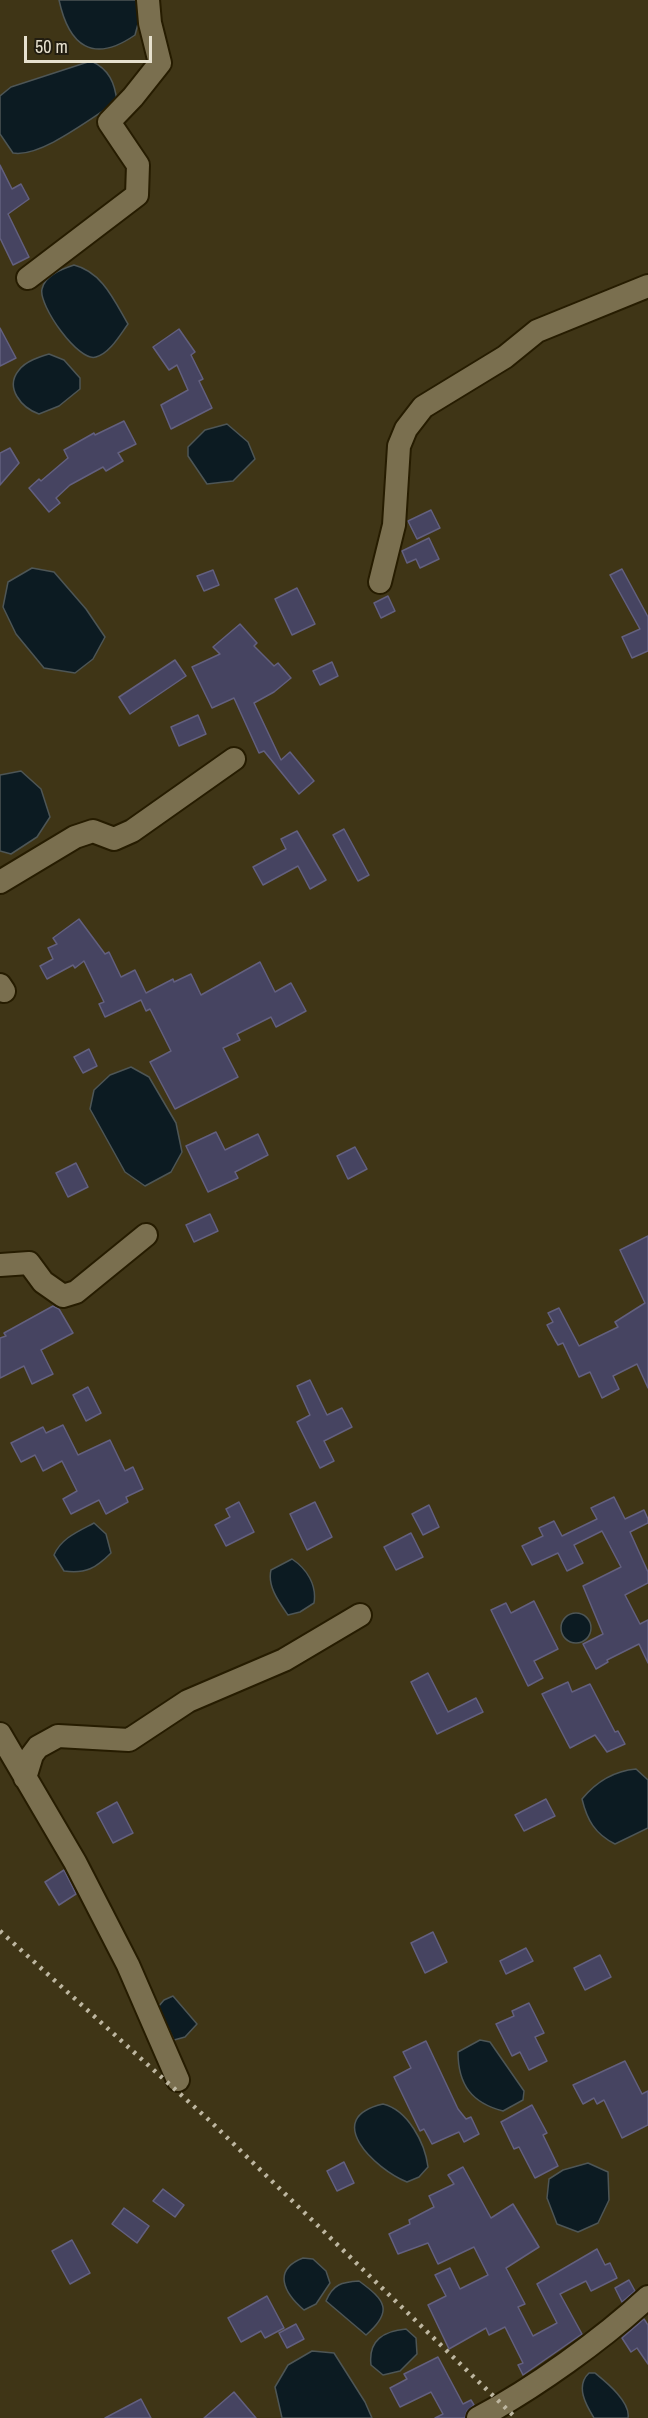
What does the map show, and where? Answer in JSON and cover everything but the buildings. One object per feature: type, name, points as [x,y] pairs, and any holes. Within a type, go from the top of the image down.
[{"type":"street","points":[[28,278],[137,195],[138,165],[109,122],[133,97],[160,63],[150,23],[148,0]]},
{"type":"street","points":[[380,582],[394,525],[399,446],[405,429],[423,407],[505,357],[537,331],[648,286]]},
{"type":"street","points":[[0,882],[75,837],[93,831],[114,839],[132,831],[234,759]]},
{"type":"street","points":[[0,1265],[29,1263],[43,1282],[63,1296],[76,1292],[146,1235]]},
{"type":"street","points":[[25,1778],[32,1755],[38,1746],[58,1736],[129,1740],[188,1701],[284,1660],[360,1615]]},
{"type":"street","points":[[0,1734],[75,1862],[128,1965],[178,2080]]},
{"type":"street","points":[[478,2418],[501,2406],[603,2334],[648,2297]]},
{"type":"shaded area","points":[[59,0],[139,0],[142,9],[135,35],[120,44],[107,48],[95,49],[85,46],[69,29]]},
{"type":"shaded area","points":[[91,61],[107,72],[115,89],[117,102],[52,143],[24,153],[13,153],[0,134],[0,96],[11,87]]},
{"type":"shaded area","points":[[74,265],[100,280],[128,324],[110,348],[96,357],[80,351],[70,342],[53,319],[42,297],[42,289],[47,280],[64,268]]},
{"type":"shaded area","points":[[49,354],[64,360],[80,378],[80,389],[59,406],[39,414],[21,402],[13,384],[19,370],[25,364]]},
{"type":"shaded area","points":[[227,424],[248,442],[255,459],[233,481],[207,484],[188,456],[188,447],[205,430]]},
{"type":"shaded area","points":[[32,568],[54,572],[86,609],[105,637],[93,659],[75,673],[44,668],[16,634],[3,607],[8,582]]},
{"type":"shaded area","points":[[21,771],[41,789],[50,817],[37,837],[11,854],[0,851],[0,775]]},
{"type":"shaded area","points":[[131,1067],[149,1077],[176,1123],[182,1152],[171,1172],[145,1186],[125,1172],[90,1109],[94,1090],[110,1075]]},
{"type":"shaded area","points":[[94,1523],[106,1534],[111,1553],[100,1563],[85,1571],[64,1571],[54,1555],[57,1549],[71,1536]]},
{"type":"shaded area","points":[[292,1559],[310,1578],[315,1596],[314,1603],[300,1612],[288,1615],[275,1594],[270,1576],[271,1570]]},
{"type":"shaded area","points":[[576,1613],[587,1617],[591,1628],[587,1639],[576,1643],[565,1639],[561,1628],[565,1617]]},
{"type":"shaded area","points":[[636,1769],[648,1780],[648,1828],[615,1844],[602,1836],[593,1826],[582,1799],[606,1778]]},
{"type":"shaded area","points":[[173,1996],[197,2024],[185,2037],[174,2040],[158,2007],[164,2000]]},
{"type":"shaded area","points":[[480,2040],[490,2042],[524,2091],[523,2100],[503,2111],[492,2108],[475,2098],[464,2083],[461,2074],[458,2052]]},
{"type":"shaded area","points":[[383,2104],[392,2107],[407,2120],[423,2148],[428,2167],[419,2177],[407,2182],[381,2166],[369,2155],[355,2131],[356,2120],[365,2111]]},
{"type":"shaded area","points":[[588,2163],[608,2172],[609,2200],[598,2223],[578,2232],[557,2224],[547,2198],[549,2179],[563,2170]]},
{"type":"shaded area","points":[[303,2258],[313,2259],[326,2271],[330,2283],[316,2304],[304,2310],[291,2296],[284,2282],[287,2269]]},
{"type":"shaded area","points":[[359,2281],[375,2294],[383,2306],[380,2319],[366,2335],[326,2301],[335,2287]]},
{"type":"shaded area","points":[[406,2329],[416,2338],[417,2354],[400,2371],[383,2375],[371,2365],[372,2349],[375,2343],[384,2335]]},
{"type":"shaded area","points":[[312,2351],[334,2353],[365,2402],[372,2418],[282,2418],[275,2387],[288,2365]]},
{"type":"shaded area","points":[[589,2373],[595,2373],[617,2393],[626,2405],[628,2418],[594,2418],[582,2390]]},
{"type":"railway","points":[[0,1931],[210,2121],[516,2418]]}]
